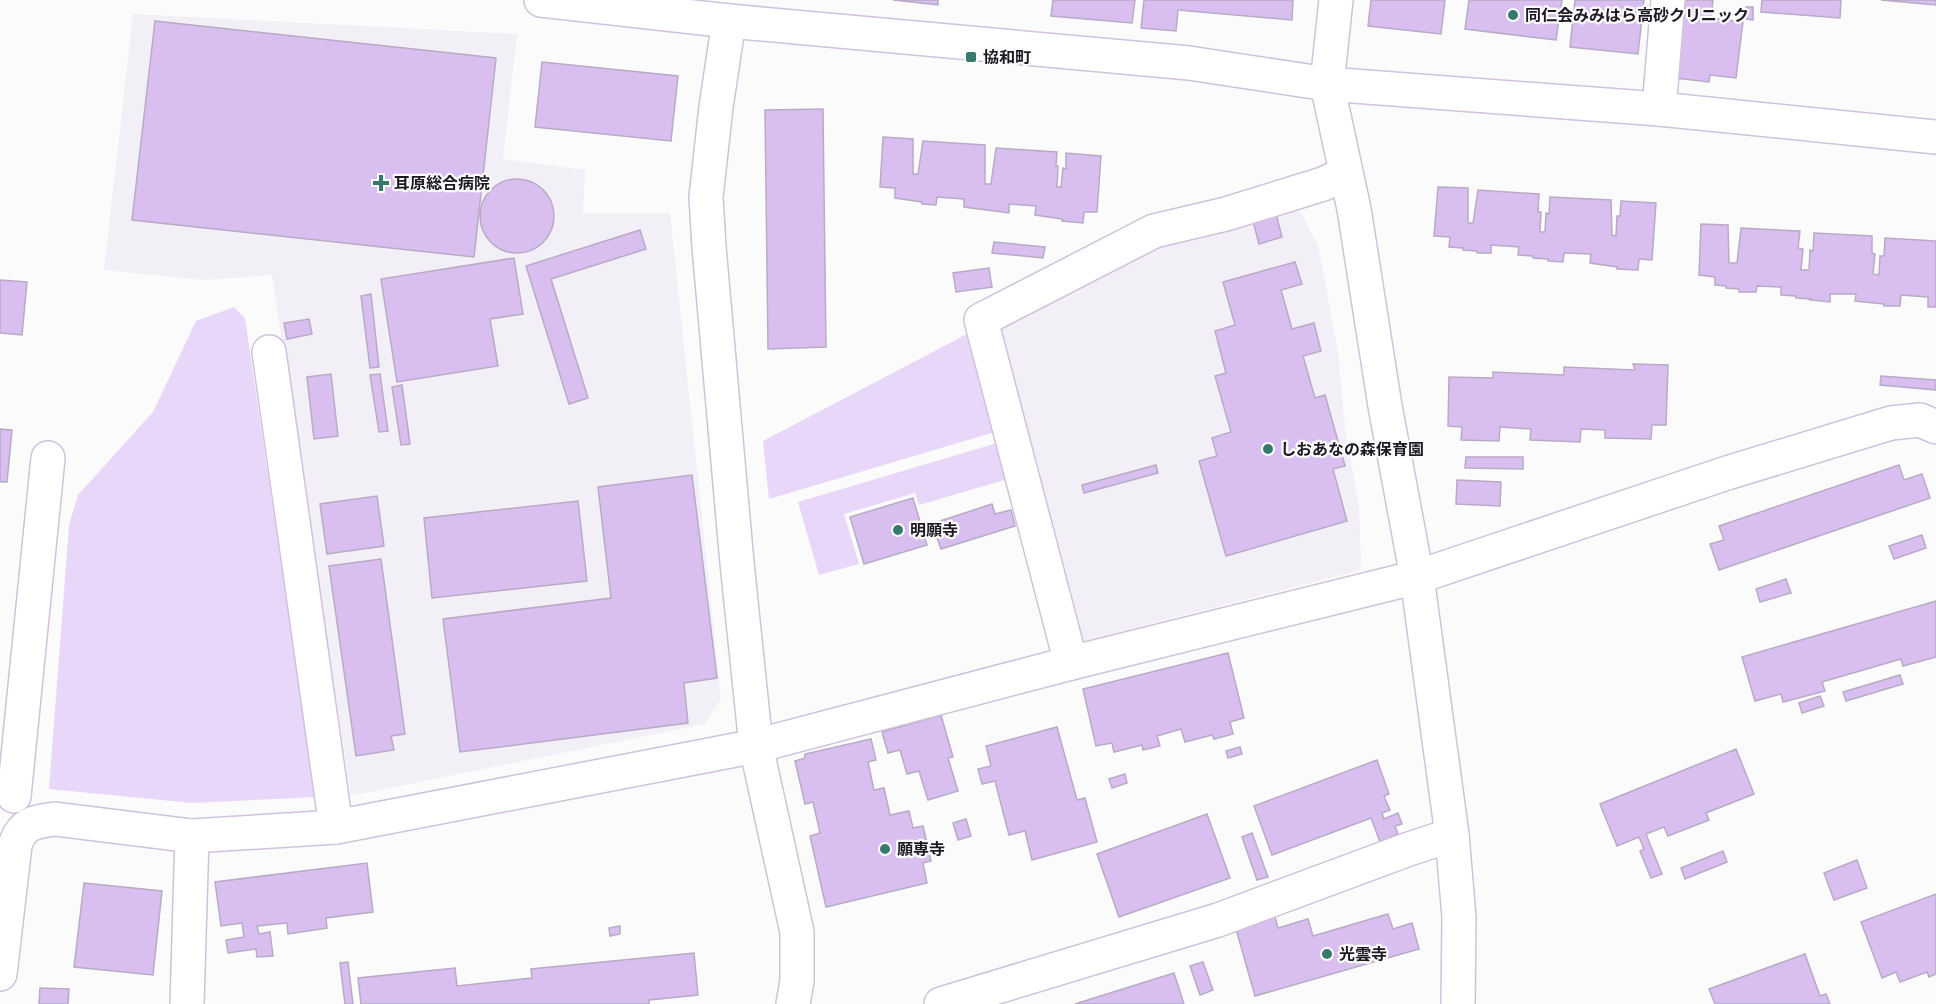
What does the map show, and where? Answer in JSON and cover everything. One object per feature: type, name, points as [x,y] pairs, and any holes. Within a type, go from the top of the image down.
[{"type":"street","points":[[541,0],[729,21],[1189,63],[1327,84],[1659,109],[1936,137]]},
{"type":"street","points":[[1336,0],[1327,84],[1354,209],[1385,406],[1417,577],[1452,835],[1460,917],[1458,1004]]},
{"type":"street","points":[[1659,109],[1668,0]]},
{"type":"street","points":[[729,21],[706,197],[710,259],[756,746],[797,932],[797,981],[793,1004]]},
{"type":"street","points":[[1071,663],[981,320],[1154,231],[1226,214],[1323,184],[1345,174]]},
{"type":"street","points":[[269,352],[335,803],[336,827]]},
{"type":"street","points":[[0,974],[15,845],[19,833],[33,822],[55,819],[192,837],[336,827],[756,746],[1071,663],[1417,577],[1727,473],[1891,423],[1920,420],[1936,427]]},
{"type":"street","points":[[14,796],[48,458]]},
{"type":"street","points":[[941,1004],[1218,920],[1452,835]]},
{"type":"street","points":[[187,1004],[192,837]]},
{"type":"shaded area","points":[[133,14],[517,34],[503,159],[585,170],[583,213],[670,213],[721,699],[704,724],[351,796],[272,275],[203,280],[104,270]]},
{"type":"shaded area","points":[[1297,206],[1318,245],[1338,352],[1345,429],[1359,507],[1361,570],[1080,642],[1000,333],[1009,315],[1152,241]]},
{"type":"shaded area","points":[[234,307],[245,318],[315,797],[192,803],[49,789],[69,525],[78,495],[153,412],[196,321]]},
{"type":"shaded area","points":[[969,333],[995,432],[769,499],[763,441]]},
{"type":"shaded area","points":[[997,443],[1008,479],[919,505],[915,493],[844,514],[859,564],[819,575],[798,502]]},
{"type":"building","points":[[893,0],[938,0],[938,5]]},
{"type":"building","points":[[1053,0],[1135,0],[1132,23],[1051,16]]},
{"type":"building","points":[[1144,0],[1293,0],[1292,20],[1178,10],[1176,31],[1141,28]]},
{"type":"building","points":[[1371,0],[1445,0],[1441,34],[1368,26]]},
{"type":"building","name":"同仁会みみはら高砂クリニック","points":[[1469,0],[1562,0],[1556,40],[1465,29]]},
{"type":"building","points":[[1575,0],[1644,0],[1638,54],[1570,47]]},
{"type":"building","points":[[1685,0],[1713,0],[1711,18],[1743,22],[1736,78],[1710,75],[1709,82],[1675,78]]},
{"type":"building","points":[[1762,0],[1841,0],[1840,18],[1761,12]]},
{"type":"building","points":[[1881,0],[1936,0],[1936,5]]},
{"type":"building","points":[[1746,7],[1753,7],[1753,20],[1746,19]]},
{"type":"building","points":[[155,21],[496,58],[474,257],[132,220]]},
{"type":"building","points":[[542,62],[678,76],[671,141],[535,127]]},
{"type":"building","points":[[823,109],[826,347],[768,349],[765,110]]},
{"type":"building","points":[[883,137],[913,139],[913,174],[918,174],[923,141],[985,145],[985,184],[991,184],[996,148],[1057,152],[1057,187],[1061,187],[1063,168],[1066,169],[1066,153],[1101,156],[1097,212],[1084,212],[1083,223],[1035,215],[1036,206],[1009,204],[1009,213],[964,207],[964,199],[937,197],[936,205],[895,198],[895,188],[880,187]]},
{"type":"building","points":[[510,179],[524,179],[538,185],[548,195],[554,209],[554,223],[548,237],[538,247],[524,253],[510,253],[496,247],[486,237],[480,223],[480,209],[486,195],[496,185]]},
{"type":"building","points":[[1438,187],[1468,188],[1468,223],[1473,223],[1478,190],[1539,194],[1540,232],[1545,232],[1550,197],[1611,200],[1612,235],[1616,236],[1617,216],[1620,216],[1621,201],[1656,203],[1652,260],[1639,259],[1638,270],[1617,269],[1617,267],[1590,263],[1591,254],[1564,253],[1563,262],[1518,255],[1519,247],[1491,245],[1491,253],[1477,253],[1477,251],[1463,250],[1463,248],[1449,247],[1450,237],[1434,236]]},
{"type":"building","points":[[1276,214],[1282,237],[1259,244],[1253,221]]},
{"type":"building","points":[[1701,224],[1728,225],[1729,263],[1737,263],[1741,228],[1800,231],[1798,248],[1803,249],[1801,270],[1809,270],[1814,233],[1872,236],[1872,253],[1875,254],[1873,274],[1879,275],[1880,256],[1884,256],[1885,238],[1936,241],[1936,307],[1928,307],[1928,297],[1901,295],[1900,306],[1884,306],[1884,304],[1855,301],[1856,294],[1830,294],[1830,302],[1781,295],[1781,287],[1757,286],[1756,292],[1739,292],[1739,289],[1715,285],[1715,277],[1699,275]]},
{"type":"building","points":[[640,230],[646,249],[551,279],[588,398],[569,404],[526,266]]},
{"type":"building","points":[[994,242],[1045,247],[1043,258],[992,253]]},
{"type":"building","points":[[514,258],[523,314],[490,319],[498,366],[397,382],[381,279]]},
{"type":"building","points":[[1295,262],[1302,284],[1281,290],[1292,329],[1314,323],[1321,351],[1303,356],[1315,398],[1325,395],[1345,466],[1333,469],[1347,521],[1226,556],[1199,461],[1217,456],[1212,438],[1231,432],[1215,376],[1226,373],[1215,331],[1235,325],[1223,282]]},
{"type":"building","points":[[989,268],[992,287],[956,292],[953,273]]},
{"type":"building","points":[[0,280],[27,282],[22,335],[0,333]]},
{"type":"building","points":[[371,294],[379,367],[370,368],[361,296]]},
{"type":"building","points":[[309,319],[312,334],[287,339],[284,323]]},
{"type":"building","points":[[1633,364],[1668,365],[1666,425],[1652,425],[1651,439],[1605,438],[1605,430],[1581,429],[1580,442],[1530,440],[1531,429],[1500,427],[1499,441],[1461,440],[1462,427],[1448,426],[1449,377],[1493,378],[1493,372],[1564,375],[1564,367],[1635,370]]},
{"type":"building","points":[[331,374],[338,436],[314,439],[307,377]]},
{"type":"building","points":[[380,374],[388,431],[379,432],[370,375]]},
{"type":"building","points":[[1881,376],[1936,380],[1936,390],[1880,385]]},
{"type":"building","points":[[402,385],[410,444],[401,445],[392,387]]},
{"type":"building","points":[[0,429],[12,430],[7,482],[0,482]]},
{"type":"building","points":[[1466,457],[1523,457],[1523,469],[1465,468]]},
{"type":"building","points":[[1156,465],[1158,473],[1084,493],[1082,485]]},
{"type":"building","points":[[1899,465],[1904,480],[1922,474],[1930,498],[1719,570],[1710,544],[1724,540],[1719,526]]},
{"type":"building","points":[[692,475],[717,678],[684,683],[688,723],[460,752],[443,619],[611,598],[598,487]]},
{"type":"building","points":[[1457,480],[1501,482],[1500,506],[1456,504]]},
{"type":"building","points":[[377,496],[384,546],[327,554],[320,504]]},
{"type":"building","points":[[913,498],[927,545],[864,564],[850,517]]},
{"type":"building","points":[[578,501],[587,581],[432,598],[424,518]]},
{"type":"building","points":[[992,504],[995,514],[1011,510],[1015,526],[941,549],[936,535],[940,534],[937,522]]},
{"type":"building","points":[[1922,535],[1926,548],[1894,559],[1889,546]]},
{"type":"building","points":[[381,559],[405,734],[391,736],[394,750],[356,756],[329,566]]},
{"type":"building","points":[[1786,579],[1791,593],[1760,602],[1756,589]]},
{"type":"building","points":[[1936,601],[1936,657],[1903,666],[1901,659],[1822,682],[1825,691],[1783,702],[1781,694],[1755,701],[1742,657]]},
{"type":"building","points":[[1228,653],[1244,718],[1230,722],[1233,734],[1214,739],[1212,735],[1185,742],[1181,729],[1157,736],[1160,746],[1143,750],[1142,745],[1114,752],[1112,743],[1096,746],[1083,689]]},
{"type":"building","points":[[1900,675],[1903,684],[1846,701],[1843,692]]},
{"type":"building","points":[[1820,696],[1824,706],[1802,713],[1799,703]]},
{"type":"building","points":[[941,715],[953,757],[948,758],[958,791],[928,800],[919,771],[907,774],[900,750],[888,753],[882,732]]},
{"type":"building","points":[[1057,727],[1077,800],[1085,798],[1097,842],[1032,860],[1025,831],[1009,835],[995,781],[982,784],[978,769],[991,766],[986,746]]},
{"type":"building","points":[[871,739],[876,760],[868,762],[874,790],[884,788],[890,815],[909,811],[913,828],[923,826],[931,861],[923,863],[927,883],[826,907],[810,836],[820,833],[813,802],[805,804],[795,761],[805,758],[805,754]]},
{"type":"building","points":[[1240,747],[1242,754],[1228,758],[1226,751]]},
{"type":"building","points":[[1736,749],[1754,794],[1706,813],[1709,820],[1668,836],[1664,827],[1646,834],[1662,874],[1651,878],[1640,851],[1644,849],[1639,837],[1617,846],[1600,804]]},
{"type":"building","points":[[1377,760],[1389,794],[1384,796],[1390,810],[1382,813],[1384,819],[1398,813],[1402,824],[1395,826],[1398,834],[1380,842],[1371,818],[1272,855],[1254,806]]},
{"type":"building","points":[[1125,774],[1127,783],[1112,788],[1109,779]]},
{"type":"building","points":[[1207,814],[1230,878],[1119,917],[1097,854]]},
{"type":"building","points":[[966,819],[971,836],[958,840],[953,823]]},
{"type":"building","points":[[1252,833],[1268,877],[1257,880],[1242,837]]},
{"type":"building","points":[[1723,851],[1727,862],[1685,879],[1681,868]]},
{"type":"building","points":[[1857,860],[1867,888],[1834,900],[1824,873]]},
{"type":"building","points":[[367,863],[373,912],[326,918],[327,928],[288,934],[287,923],[257,926],[259,934],[270,932],[273,956],[257,957],[256,949],[228,953],[226,940],[244,937],[242,923],[221,926],[215,882]]},
{"type":"building","points":[[84,883],[162,891],[153,975],[74,967]]},
{"type":"building","points":[[1936,894],[1936,974],[1929,977],[1927,972],[1900,982],[1896,972],[1882,978],[1861,922]]},
{"type":"building","points":[[1388,914],[1393,929],[1412,923],[1419,949],[1255,996],[1236,929],[1275,917],[1278,928],[1308,919],[1313,936]]},
{"type":"building","points":[[620,926],[620,934],[610,936],[609,928]]},
{"type":"building","points":[[694,953],[698,995],[649,1000],[649,1004],[361,1004],[358,978],[455,968],[457,986],[532,978],[531,969]]},
{"type":"building","points":[[1805,954],[1820,996],[1826,994],[1830,1004],[1715,1004],[1709,989]]},
{"type":"building","points":[[348,962],[353,1004],[345,1004],[340,963]]},
{"type":"building","points":[[1203,962],[1213,990],[1200,995],[1190,966]]},
{"type":"building","points":[[1174,973],[1184,1004],[1075,1004]]},
{"type":"building","points":[[40,988],[69,989],[68,1004],[39,1004]]},
{"type":"place","name":"同仁会みみはら高砂クリニック","points":[[1513,15]]},
{"type":"place","name":"協和町","points":[[971,57]]},
{"type":"place","name":"耳原総合病院","points":[[381,183]]},
{"type":"place","name":"しおあなの森保育園","points":[[1268,449]]},
{"type":"place","name":"明願寺","points":[[898,530]]},
{"type":"place","name":"願専寺","points":[[885,849]]},
{"type":"place","name":"光雲寺","points":[[1327,954]]}]
